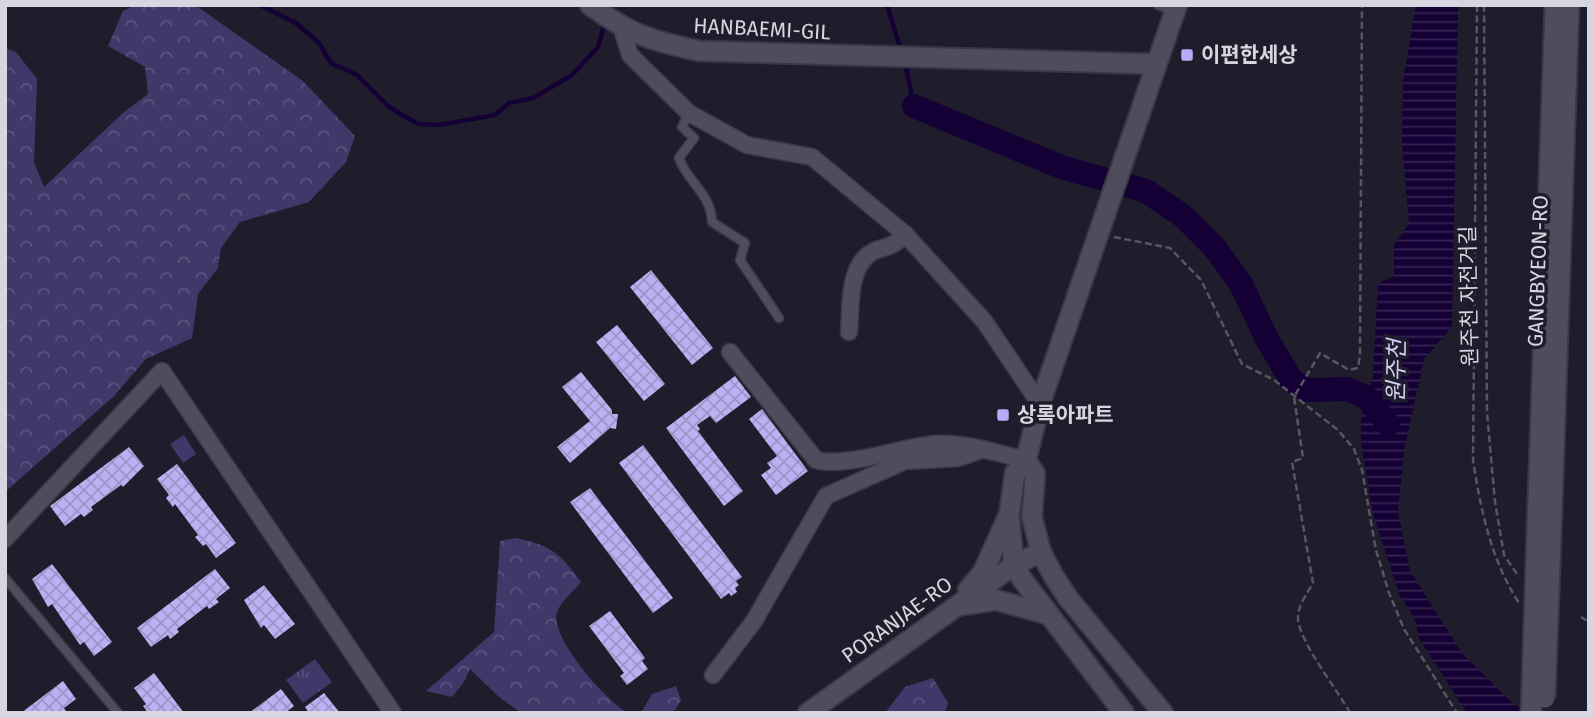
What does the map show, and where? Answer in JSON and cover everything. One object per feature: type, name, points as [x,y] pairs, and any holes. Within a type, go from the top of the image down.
[{"type":"street","name":"HANBAEMI-GIL","points":[[590,5],[619,27],[665,44],[699,51],[1154,64]]},
{"type":"street","name":"GANGBYEON-RO","points":[[1544,533],[1555,5]]},
{"type":"street","name":"GANGBYEON-RO","points":[[1544,533],[1569,5]]},
{"type":"street","points":[[1124,713],[1047,614],[1014,565],[1009,515],[1015,473],[1027,460],[1040,404],[1154,64],[1170,7]]},
{"type":"street","points":[[619,27],[630,55],[689,113],[747,145],[812,157],[905,233],[984,321],[1040,404]]},
{"type":"street","points":[[849,332],[855,272],[869,254],[893,247],[905,233]]},
{"type":"street","points":[[730,352],[816,460],[830,464],[933,444],[964,443],[981,450],[1027,460],[1035,474],[1032,517],[1041,552],[1068,598],[1163,713]]},
{"type":"street","points":[[5,539],[162,371],[393,713]]},
{"type":"street","points":[[713,675],[754,621],[826,496],[905,461],[958,458],[981,450]]},
{"type":"street","points":[[953,607],[983,572],[1009,515]]},
{"type":"street","points":[[1531,713],[1544,533]]},
{"type":"street","points":[[1544,533],[1544,713]]},
{"type":"street","name":"PORANJAE-RO","points":[[808,713],[953,607],[1014,565],[1041,552]]},
{"type":"street","points":[[953,607],[996,600],[1047,614]]},
{"type":"lane","points":[[689,113],[682,127],[694,138],[678,158],[685,176],[704,192],[712,211],[712,222],[745,243],[740,260],[779,318]]},
{"type":"lane","points":[[5,578],[118,713]]},
{"type":"path","points":[[1349,713],[1308,646],[1298,619],[1301,602],[1313,583],[1292,462],[1303,458],[1295,395],[1320,353],[1349,370],[1358,368],[1362,5]]},
{"type":"path","points":[[1477,5],[1473,460],[1486,532],[1506,584],[1520,606]]},
{"type":"path","name":"원주천 자전거길","points":[[1484,5],[1487,413],[1495,502],[1504,555],[1521,579]]},
{"type":"path","points":[[1099,228],[1170,248],[1201,280],[1242,364],[1274,380],[1295,395],[1338,430],[1354,449],[1362,470],[1373,538],[1389,593],[1404,629],[1457,713]]},
{"type":"path","points":[[1581,617],[1589,622]]},
{"type":"green space","points":[[135,5],[195,5],[303,81],[355,136],[346,162],[309,202],[240,222],[221,248],[218,268],[198,294],[192,338],[146,359],[114,396],[5,492],[5,48],[16,52],[37,79],[34,162],[44,187],[124,112],[148,94],[145,67],[108,46],[123,11]]},
{"type":"green space","points":[[184,435],[196,454],[183,463],[170,444]]},
{"type":"green space","points":[[515,538],[538,544],[554,552],[581,582],[557,612],[557,623],[562,637],[594,683],[628,713],[521,713],[498,696],[470,669],[452,697],[426,691],[494,632],[500,541]]},
{"type":"green space","points":[[315,659],[332,682],[303,703],[286,680]]},
{"type":"green space","points":[[933,678],[948,703],[945,713],[885,713],[905,687]]},
{"type":"green space","points":[[676,686],[681,700],[673,713],[641,713],[652,694]]},
{"type":"water","name":"원주천","points":[[1416,5],[1458,5],[1452,327],[1424,359],[1404,451],[1398,512],[1410,571],[1462,653],[1513,704],[1530,713],[1467,713],[1419,638],[1415,619],[1400,596],[1373,514],[1361,442],[1361,420],[1373,375],[1378,284],[1394,276],[1394,245],[1409,223],[1402,142],[1403,81]]},
{"type":"building","points":[[651,270],[713,348],[692,365],[630,287]]},
{"type":"building","points":[[617,325],[665,384],[644,401],[596,342]]},
{"type":"building","points":[[581,372],[612,410],[612,414],[618,414],[616,429],[610,428],[570,463],[557,447],[590,421],[562,387]]},
{"type":"building","points":[[735,376],[751,397],[716,423],[710,416],[697,425],[700,429],[698,431],[743,491],[724,506],[666,428]]},
{"type":"building","points":[[762,409],[808,471],[776,495],[761,475],[771,468],[767,463],[777,456],[749,419]]},
{"type":"building","points":[[643,445],[742,577],[736,581],[739,585],[735,588],[737,592],[731,596],[729,593],[721,599],[619,463]]},
{"type":"building","points":[[129,447],[144,466],[123,487],[121,485],[91,507],[93,510],[84,517],[81,514],[65,526],[50,506]]},
{"type":"building","points":[[177,464],[236,543],[216,558],[206,544],[203,546],[195,537],[198,535],[175,504],[173,507],[166,498],[169,495],[157,479]]},
{"type":"building","points":[[590,488],[673,598],[653,613],[570,502]]},
{"type":"building","points":[[52,564],[112,642],[94,656],[84,642],[80,645],[52,604],[48,607],[32,579]]},
{"type":"building","points":[[215,569],[230,588],[216,599],[219,602],[209,609],[207,606],[177,629],[179,632],[170,639],[168,635],[151,647],[137,628]]},
{"type":"building","points":[[264,585],[295,624],[275,639],[264,625],[261,628],[244,600]]},
{"type":"building","points":[[610,611],[645,658],[642,661],[648,669],[627,685],[620,676],[624,673],[589,626]]},
{"type":"building","points":[[154,673],[184,713],[148,713],[143,706],[146,704],[134,688]]},
{"type":"building","points":[[63,681],[76,699],[64,708],[66,711],[21,713]]},
{"type":"building","points":[[281,689],[294,706],[285,713],[249,713]]},
{"type":"building","points":[[324,693],[340,713],[309,713],[305,707]]},
{"type":"waterway","points":[[260,5],[296,23],[319,43],[331,63],[357,75],[389,107],[418,124],[439,125],[495,115],[509,103],[533,98],[572,75],[598,47],[605,21]]},
{"type":"waterway","points":[[887,5],[901,51]]},
{"type":"waterway","points":[[905,63],[914,106]]},
{"type":"waterway","name":"원주천","points":[[914,106],[1061,167],[1146,191],[1183,216],[1215,248],[1241,284],[1267,339],[1291,380],[1307,390],[1348,389],[1367,398],[1388,424]]},
{"type":"place","name":"이편한세상","points":[[1187,55]]},
{"type":"place","name":"상록아파트","points":[[1003,415]]}]
